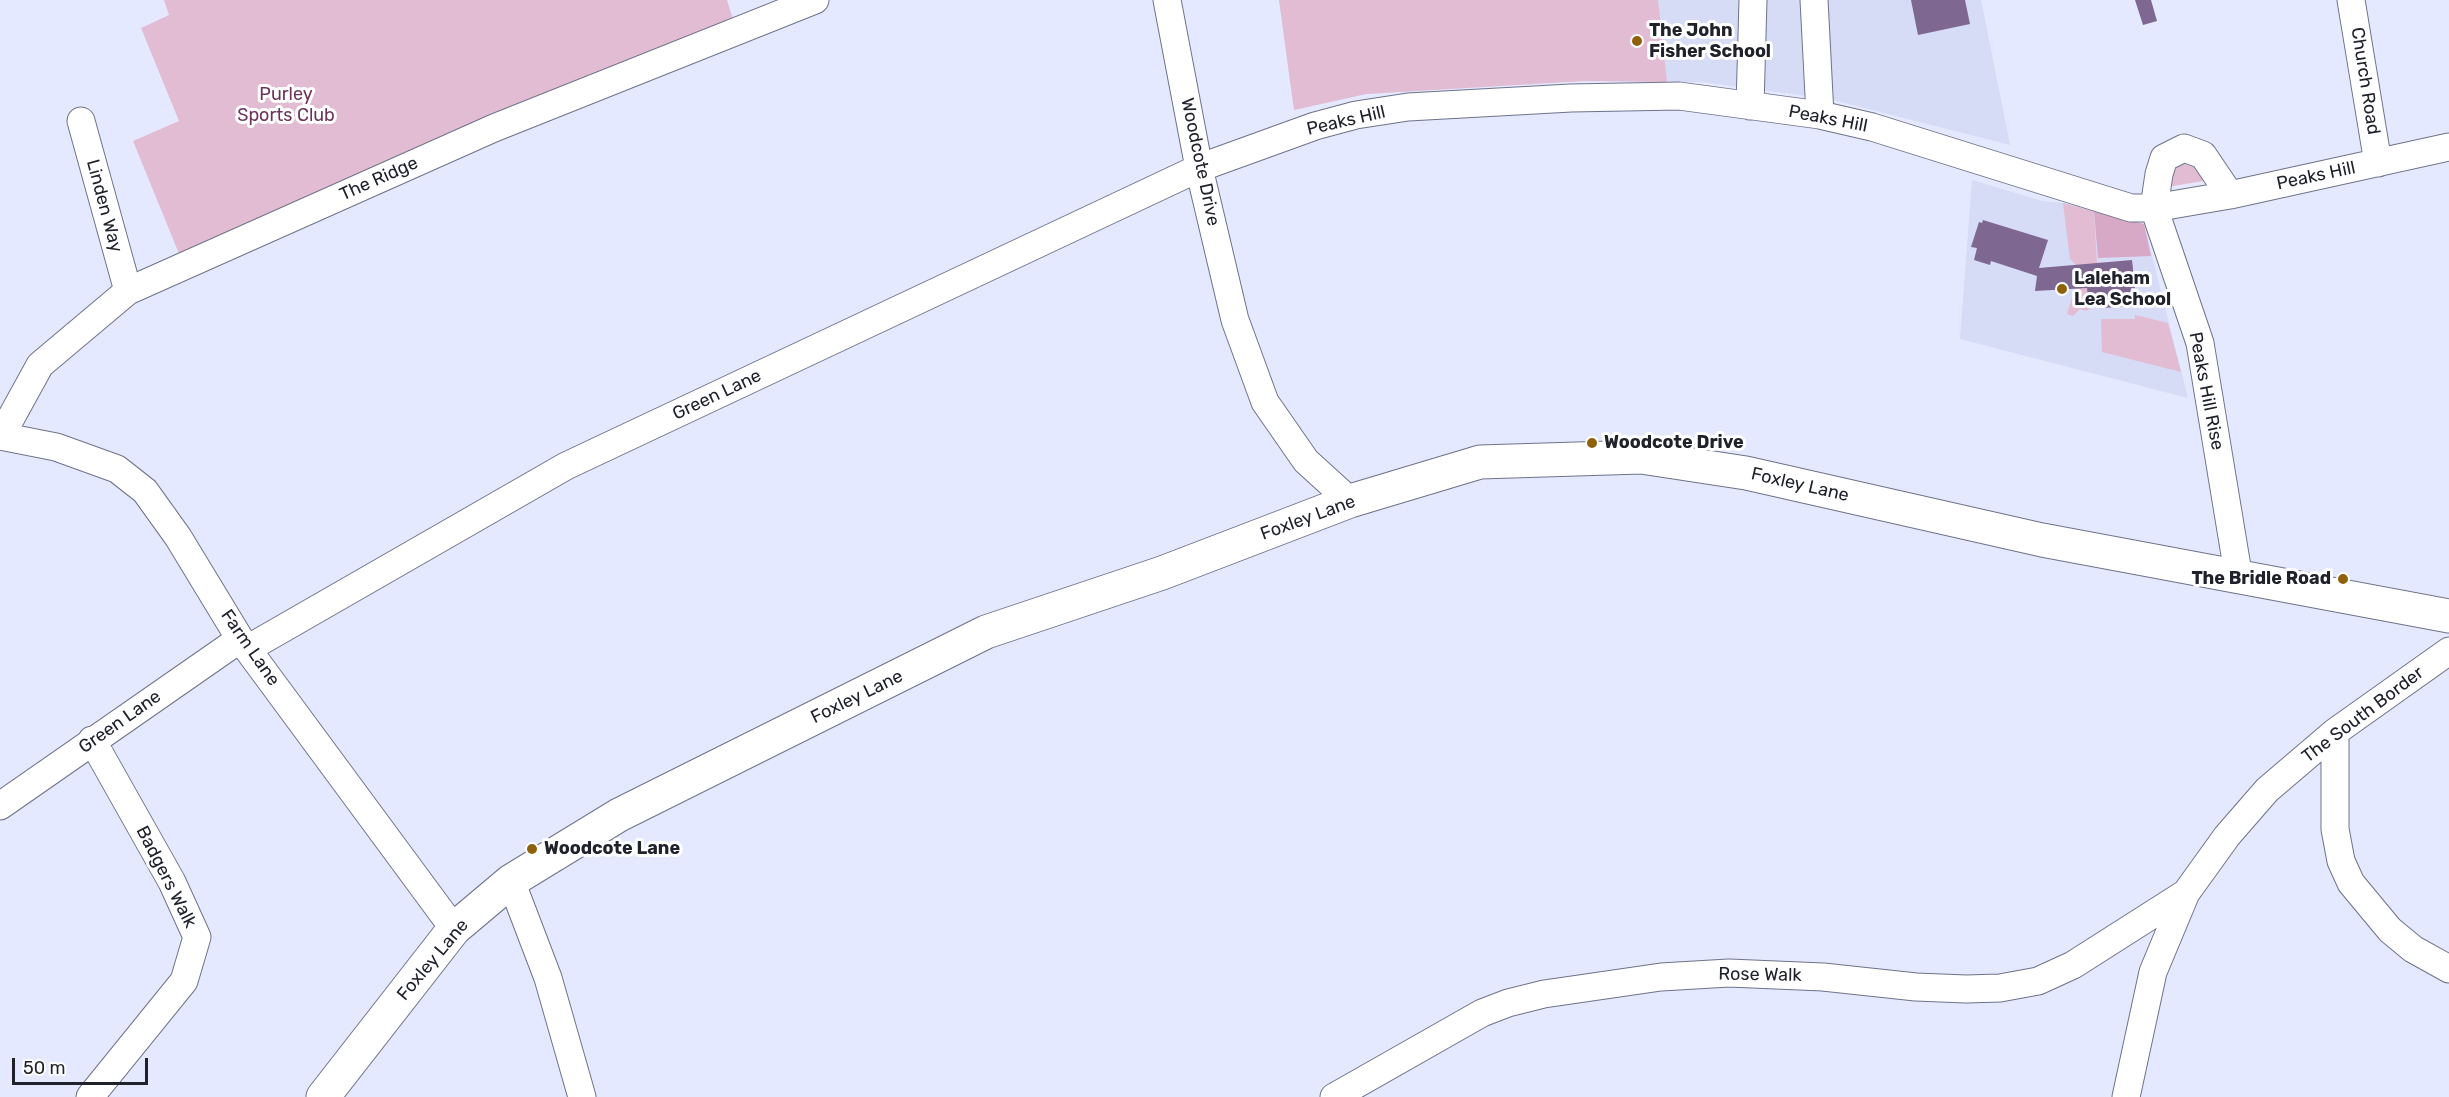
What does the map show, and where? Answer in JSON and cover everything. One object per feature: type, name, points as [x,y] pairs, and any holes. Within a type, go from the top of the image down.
[{"type":"main road","name":"Foxley Lane","points":[[323,1097],[454,929],[511,881],[619,814],[986,632],[1162,573],[1350,501],[1480,462],[1641,458],[1746,473],[2042,540],[2240,579],[2449,616]]},
{"type":"street","name":"The Ridge","points":[[1,436],[40,365],[128,291],[494,128],[815,0]]},
{"type":"street","name":"Woodcote Drive","points":[[1167,0],[1199,168],[1235,320],[1265,402],[1305,461],[1350,501]]},
{"type":"street","points":[[1750,106],[1753,0]]},
{"type":"street","points":[[1814,0],[1821,115]]},
{"type":"street","name":"Church Road","points":[[2350,0],[2378,163]]},
{"type":"street","name":"Peaks Hill","points":[[1199,168],[1315,126],[1356,115],[1408,107],[1570,98],[1680,96],[1821,115],[1923,142],[2131,208],[2154,208],[2230,195],[2449,147]]},
{"type":"street","name":"Linden Way","points":[[81,121],[128,291]]},
{"type":"street","points":[[2154,208],[2164,158],[2184,148],[2203,155],[2230,195]]},
{"type":"street","name":"Green Lane","points":[[0,806],[92,740],[244,643],[566,466],[1199,168]]},
{"type":"street","name":"Peaks Hill Rise","points":[[2154,208],[2200,343],[2240,579]]},
{"type":"street","name":"Farm Lane","points":[[1,436],[56,447],[117,469],[146,491],[178,537],[244,643],[454,929]]},
{"type":"street","name":"The South Border","points":[[2126,1097],[2153,972],[2186,892],[2227,836],[2267,790],[2335,732],[2449,651]]},
{"type":"street","points":[[2335,732],[2335,829],[2341,861],[2351,883],[2390,930],[2413,949],[2449,969]]},
{"type":"street","name":"Badgers Walk","points":[[90,1097],[184,981],[197,937],[172,882],[92,740]]},
{"type":"street","points":[[511,881],[548,978],[582,1097]]},
{"type":"street","name":"Rose Walk","points":[[1334,1097],[1482,1013],[1508,1003],[1544,994],[1661,977],[1729,973],[1812,976],[1916,987],[1966,989],[2000,988],[2038,981],[2073,965],[2186,892]]},
{"type":"shaded area","name":"The John Fisher School","points":[[1279,0],[1981,0],[2010,145],[1829,99],[1702,82],[1582,81],[1366,94],[1294,110]]},
{"type":"shaded area","name":"Laleham Lea School","points":[[1972,180],[2042,201],[2063,203],[2144,224],[2188,398],[1960,339]]},
{"type":"shaded area","points":[[2094,211],[2144,224],[2151,256],[2098,258]]},
{"type":"green space","name":"Purley Sports Club","points":[[164,0],[727,0],[737,32],[184,266],[133,141],[179,121],[141,28],[169,15]]},
{"type":"green space","points":[[1279,0],[1658,0],[1667,82],[1584,81],[1366,94],[1294,110]]},
{"type":"green space","points":[[2180,156],[2215,179],[2162,188]]},
{"type":"green space","points":[[2063,203],[2094,211],[2097,264],[2076,265],[2070,259]]},
{"type":"green space","points":[[2087,287],[2088,298],[2092,298],[2089,304],[2092,307],[2086,311],[2080,309],[2073,316],[2067,314],[2075,288]]},
{"type":"green space","points":[[2135,315],[2168,323],[2181,372],[2102,352],[2101,319],[2135,319]]},
{"type":"building","points":[[1911,0],[1965,0],[1970,24],[1918,35]]},
{"type":"building","points":[[2135,0],[2151,0],[2157,21],[2143,25]]},
{"type":"building","points":[[1983,220],[2048,240],[2039,268],[2132,260],[2135,288],[2131,288],[2130,306],[2103,308],[2103,297],[2088,298],[2087,288],[2035,291],[2037,276],[1991,261],[1990,265],[1974,260],[1977,248],[1971,247],[1979,222],[1982,223]]},
{"type":"place","name":"The John Fisher School","points":[[1637,41]]},
{"type":"place","name":"Laleham Lea School","points":[[2062,289]]},
{"type":"place","name":"Woodcote Drive","points":[[1592,443]]},
{"type":"place","name":"The Bridle Road","points":[[2343,579]]},
{"type":"place","name":"Woodcote Lane","points":[[532,849]]}]
